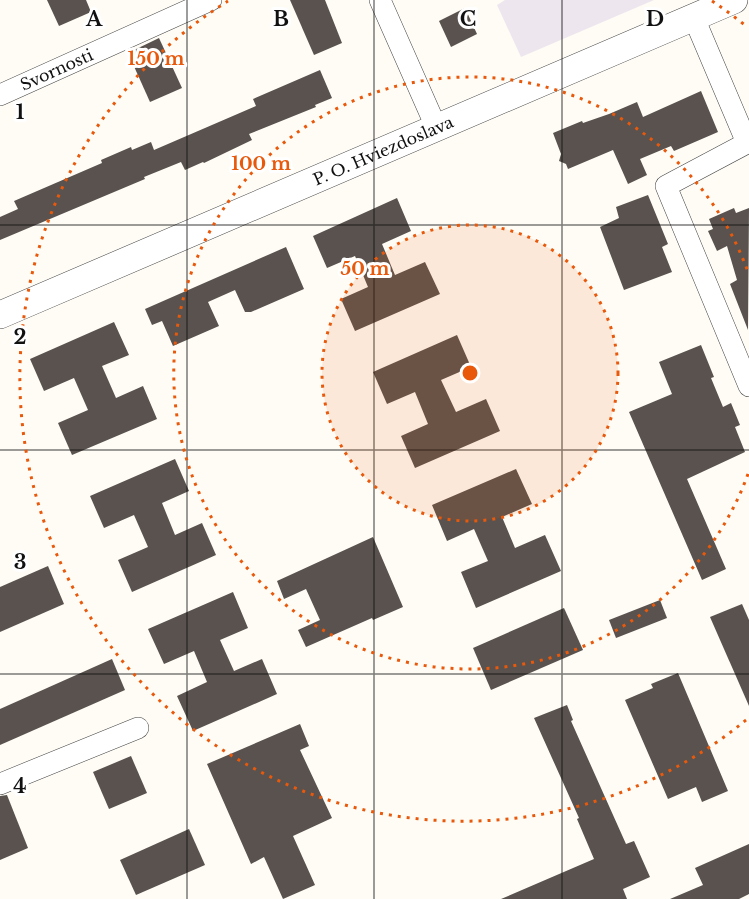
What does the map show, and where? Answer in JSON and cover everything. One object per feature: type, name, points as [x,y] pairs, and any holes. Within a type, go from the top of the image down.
[{"type":"street","name":"Svornosti","points":[[0,95],[211,0]]},
{"type":"street","points":[[380,0],[437,129]]},
{"type":"street","name":"P. O. Hviezdoslava","points":[[0,315],[734,0]]},
{"type":"street","points":[[694,18],[748,142],[666,186],[749,386]]},
{"type":"street","points":[[0,784],[138,728]]},
{"type":"shaded area","points":[[505,0],[654,0],[521,57],[497,5]]},
{"type":"building","points":[[47,0],[86,0],[91,12],[59,26]]},
{"type":"building","points":[[290,0],[325,0],[342,43],[314,55]]},
{"type":"building","points":[[465,8],[477,34],[451,47],[439,21]]},
{"type":"building","points":[[159,38],[182,88],[150,102],[128,53]]},
{"type":"building","points":[[320,70],[332,98],[315,105],[316,107],[249,134],[252,140],[204,163],[185,170],[181,162],[0,240],[0,217],[18,209],[14,201],[102,163],[101,160],[131,147],[132,150],[151,142],[154,150],[256,106],[253,99]]},
{"type":"building","points":[[701,91],[718,132],[674,151],[671,146],[640,159],[647,175],[628,184],[613,150],[568,169],[566,164],[559,161],[561,154],[553,133],[637,102],[643,117]]},
{"type":"building","points":[[648,195],[668,244],[662,247],[672,272],[624,290],[600,227],[619,218],[616,207]]},
{"type":"building","points":[[397,198],[411,231],[382,244],[395,275],[425,262],[440,294],[355,331],[341,299],[368,287],[355,256],[327,268],[313,236]]},
{"type":"building","points":[[734,208],[736,213],[749,208],[748,330],[730,284],[737,280],[727,246],[717,251],[708,231],[713,229],[709,219]]},
{"type":"building","points":[[286,247],[304,289],[251,312],[245,312],[235,290],[208,302],[219,326],[173,346],[162,321],[152,325],[145,309]]},
{"type":"building","points":[[114,322],[129,355],[102,366],[116,398],[143,386],[157,419],[72,455],[58,423],[88,410],[74,378],[44,391],[30,359]]},
{"type":"building","points":[[457,335],[471,367],[441,380],[456,412],[486,399],[500,431],[415,468],[401,436],[428,424],[415,392],[387,404],[373,372]]},
{"type":"building","points":[[701,345],[723,407],[731,403],[740,425],[735,427],[745,452],[687,479],[726,569],[702,580],[629,412],[672,394],[659,362]]},
{"type":"building","points":[[175,459],[189,491],[162,503],[175,535],[202,523],[216,555],[132,592],[118,560],[148,547],[134,515],[104,528],[90,496]]},
{"type":"building","points":[[516,469],[532,504],[502,517],[515,548],[545,535],[561,571],[476,608],[461,572],[488,561],[474,529],[447,541],[432,505]]},
{"type":"building","points":[[373,537],[403,607],[306,647],[298,630],[320,620],[306,589],[284,599],[277,581]]},
{"type":"building","points":[[48,566],[64,604],[0,632],[0,587]]},
{"type":"building","points":[[233,592],[248,628],[220,640],[234,671],[262,659],[277,694],[193,731],[177,696],[207,682],[194,651],[164,664],[148,629]]},
{"type":"building","points":[[660,600],[667,618],[616,638],[609,620]]},
{"type":"building","points":[[742,604],[749,620],[749,706],[710,617]]},
{"type":"building","points":[[564,608],[583,650],[491,690],[473,648]]},
{"type":"building","points":[[112,659],[125,690],[0,745],[0,709]]},
{"type":"building","points":[[678,673],[728,791],[702,802],[696,787],[668,799],[625,700],[653,688],[651,684]]},
{"type":"building","points":[[567,705],[573,720],[571,721],[626,844],[634,841],[650,877],[623,889],[627,899],[501,899],[594,859],[577,819],[579,818],[534,718]]},
{"type":"building","points":[[300,724],[309,746],[300,750],[332,818],[293,836],[315,885],[283,899],[264,857],[251,864],[207,764]]},
{"type":"building","points":[[131,756],[147,793],[109,809],[93,772]]},
{"type":"building","points":[[7,795],[28,848],[0,860],[0,796]]},
{"type":"building","points":[[189,829],[205,865],[136,895],[120,860]]},
{"type":"building","points":[[749,844],[749,894],[739,899],[670,899],[703,885],[695,868]]}]
